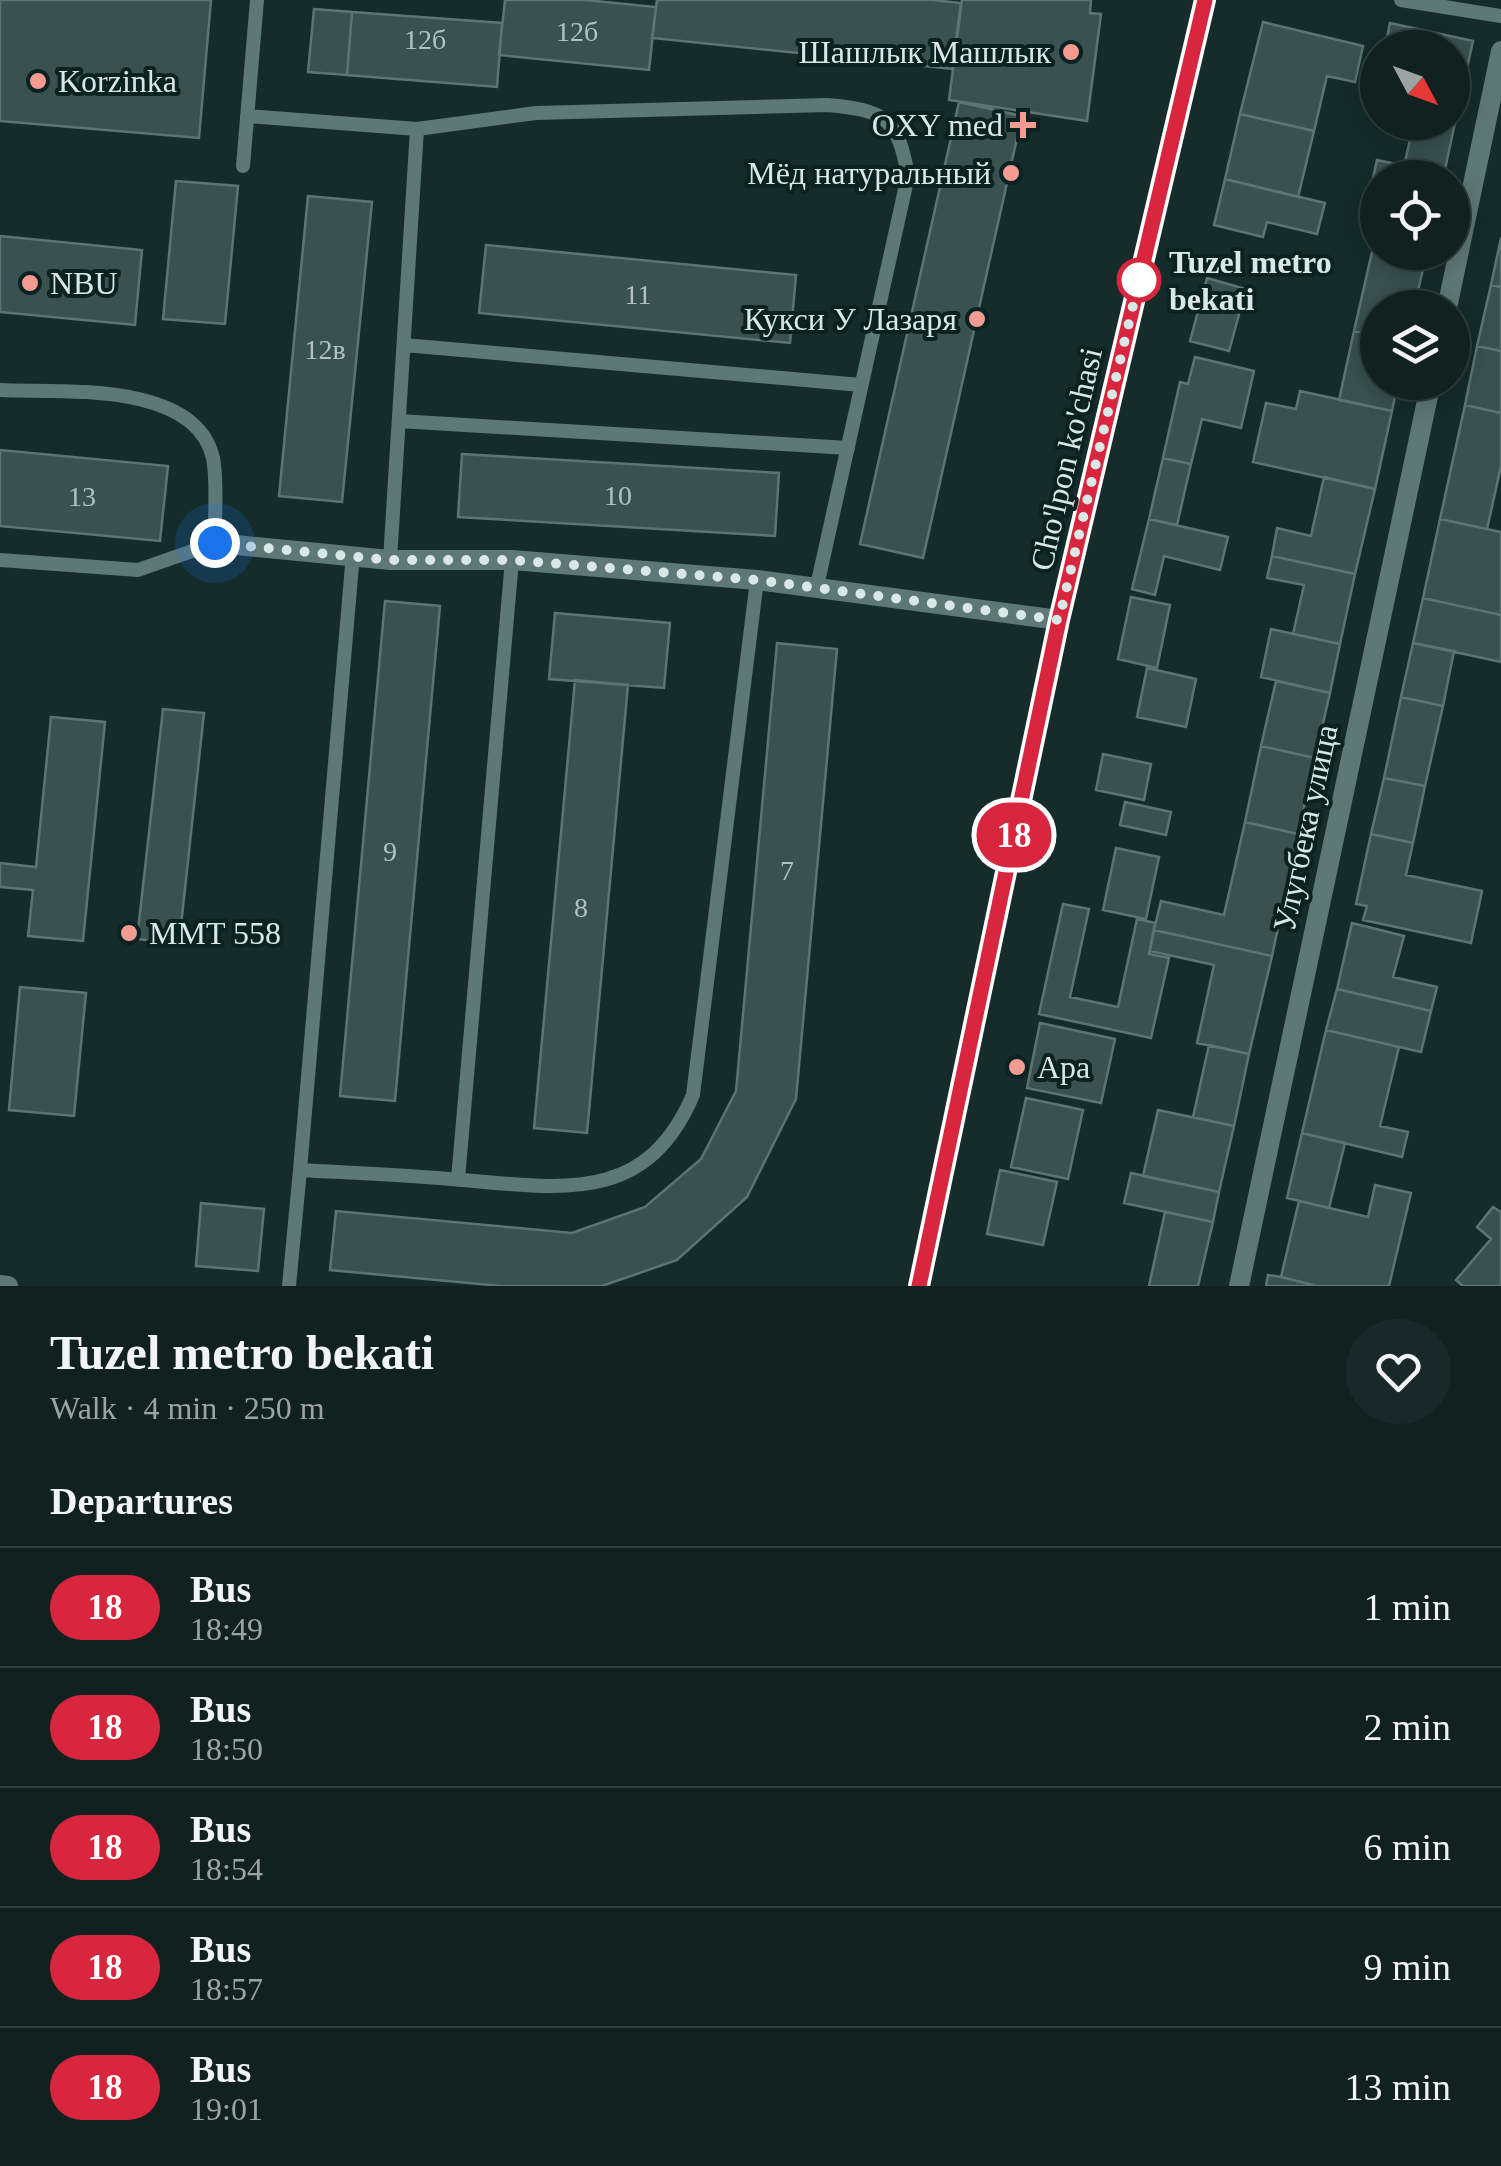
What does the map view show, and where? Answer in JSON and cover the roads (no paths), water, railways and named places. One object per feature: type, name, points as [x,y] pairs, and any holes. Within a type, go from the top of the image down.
[{"type":"main road","name":"Cho'lpon ko'chasi","points":[[919,1286],[1059,620],[1205,0]]},
{"type":"street","points":[[1450,290],[1501,52]]},
{"type":"street","name":"Улугбека улица","points":[[1239,1286],[1427,400]]},
{"type":"street","points":[[215,543],[390,560],[512,560],[757,580],[1059,620]]},
{"type":"street","points":[[0,1285],[8,1286]]},
{"type":"lane","points":[[243,166],[257,0]]},
{"type":"lane","points":[[1401,0],[1501,16]]},
{"type":"lane","points":[[247,116],[416,129],[536,113],[827,105],[862,108],[882,118],[901,136],[908,176],[817,586]]},
{"type":"lane","points":[[390,560],[416,129]]},
{"type":"lane","points":[[404,345],[861,385]]},
{"type":"lane","points":[[0,390],[144,396],[189,420],[213,456],[215,543],[138,570],[0,560]]},
{"type":"lane","points":[[399,422],[848,448]]},
{"type":"lane","points":[[289,1286],[353,554]]},
{"type":"lane","points":[[458,1179],[512,560]]},
{"type":"lane","points":[[300,1170],[563,1189],[605,1182],[645,1161],[685,1114],[693,1095],[757,580]]},
{"type":"place","name":"Шашлык Машлык","points":[[1071,52]]},
{"type":"place","name":"Korzinka","points":[[38,81]]},
{"type":"place","name":"OXY med","points":[[1023,125]]},
{"type":"place","name":"Мёд натуральный","points":[[1011,173]]},
{"type":"place","name":"Tuzel metro bekati","points":[[1139,280]]},
{"type":"place","name":"NBU","points":[[30,283]]},
{"type":"place","name":"Кукси У Лазаря","points":[[977,319]]},
{"type":"place","name":"MMT 558","points":[[129,933]]},
{"type":"place","name":"Ара","points":[[1017,1067]]}]
